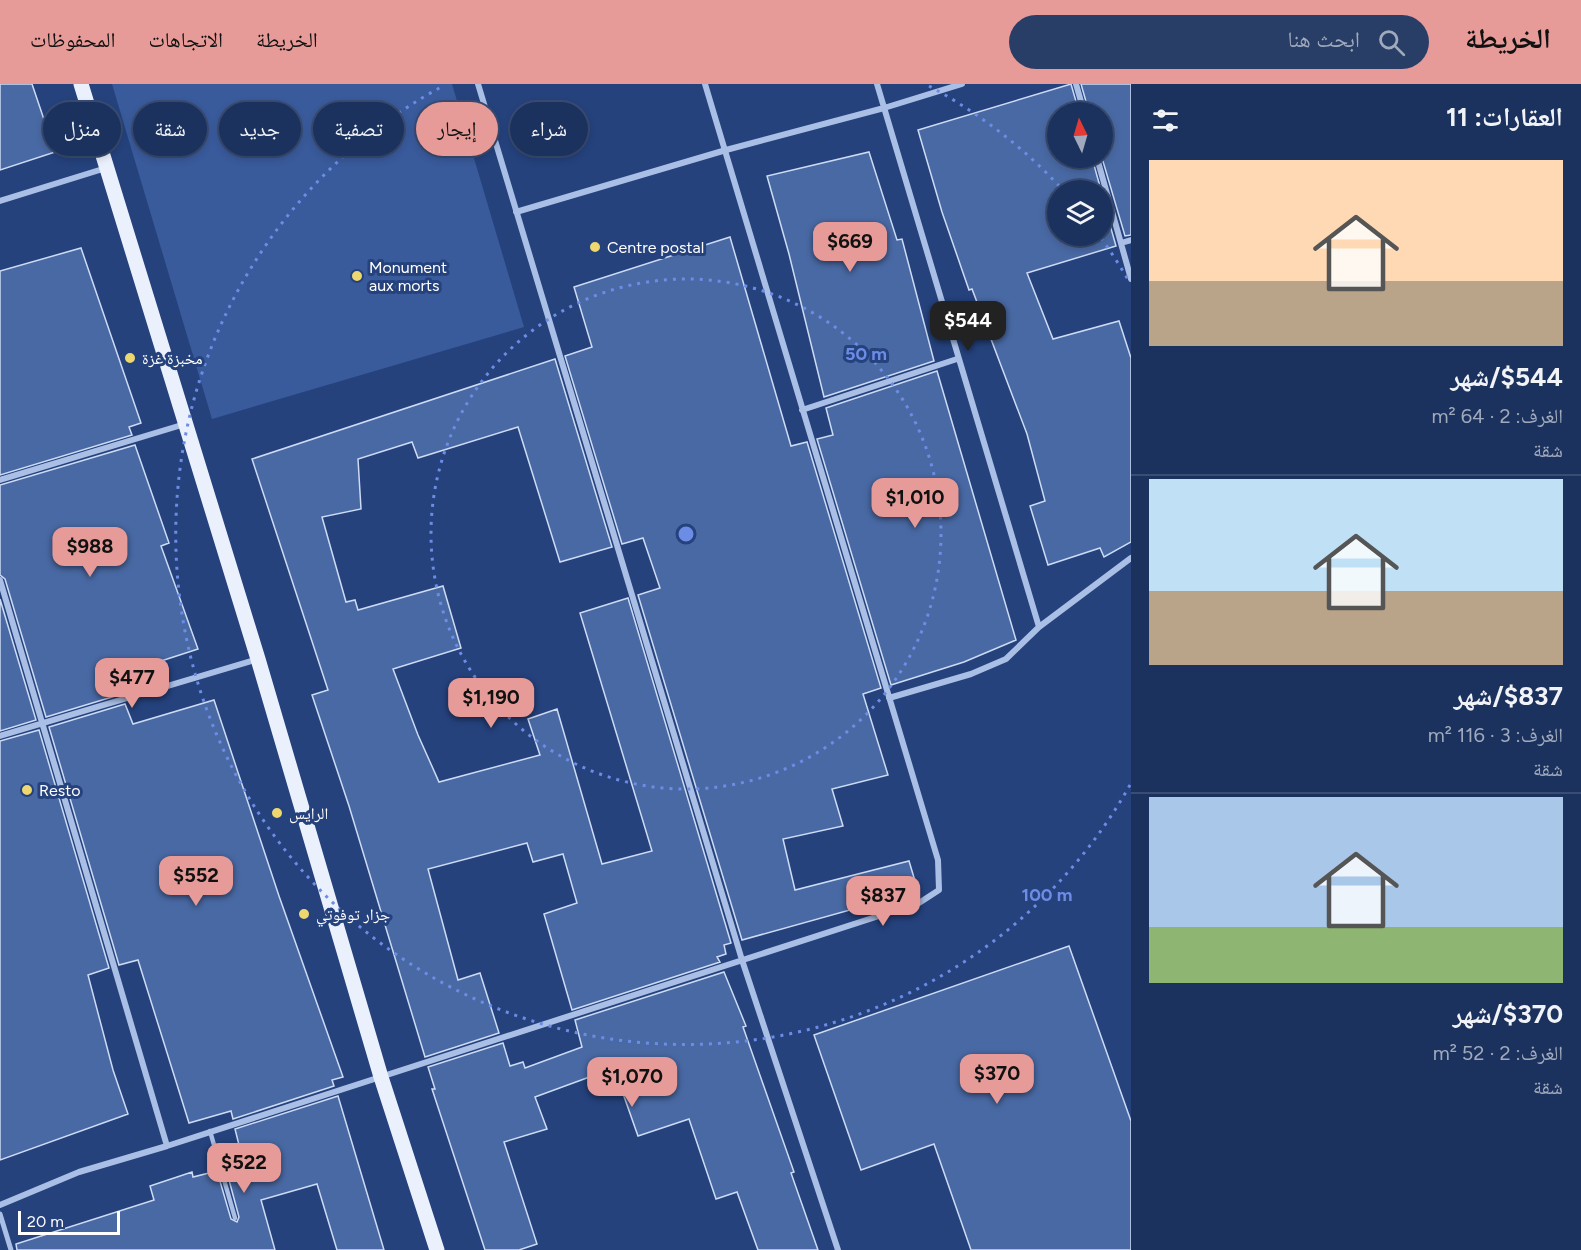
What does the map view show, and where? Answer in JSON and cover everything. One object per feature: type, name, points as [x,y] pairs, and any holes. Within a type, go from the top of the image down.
[{"type":"main road","points":[[81,84],[258,659],[381,1077],[437,1250]]},
{"type":"street","points":[[478,84],[742,960],[838,1250]]},
{"type":"street","points":[[0,1205],[79,1172],[167,1146],[919,903],[939,890],[938,860],[705,84]]},
{"type":"street","points":[[877,84],[957,359],[1039,627]]},
{"type":"street","points":[[516,212],[962,84]]},
{"type":"street","points":[[1076,84],[1081,102]]},
{"type":"street","points":[[0,201],[107,168]]},
{"type":"street","points":[[1100,168],[1131,279]]},
{"type":"street","points":[[1121,243],[1131,240]]},
{"type":"street","points":[[802,410],[957,359]]},
{"type":"street","points":[[0,480],[185,424]]},
{"type":"street","points":[[889,698],[971,674],[1006,659],[1039,627],[1131,558]]},
{"type":"street","points":[[0,580],[167,1146]]},
{"type":"street","points":[[0,736],[258,659]]},
{"type":"street","points":[[0,1214],[11,1250]]},
{"type":"lane","points":[[210,1131],[235,1218]]},
{"type":"shaded area","points":[[112,84],[452,84],[457,102],[416,102],[416,156],[473,156],[524,327],[212,419],[133,156],[207,156],[207,102],[133,102],[133,154],[121,114],[121,102],[117,102]]},
{"type":"building","points":[[0,84],[32,84],[43,117],[43,156],[0,170]]},
{"type":"building","points":[[1071,84],[1076,102],[1047,102],[1047,168],[1095,168],[1098,180],[1047,180],[1047,246],[1113,246],[1113,236],[1116,246],[1027,273],[1053,339],[1119,321],[1131,358],[1131,542],[1104,557],[1100,548],[1048,565],[1030,506],[1045,501],[1027,434],[972,289],[969,290],[942,212],[918,130]]},
{"type":"building","points":[[1081,84],[1131,84],[1131,235],[1125,236],[1113,195],[1113,180],[1108,180],[1105,168],[1113,168],[1113,102],[1086,102]]},
{"type":"building","points":[[869,152],[897,240],[902,239],[934,361],[824,397],[789,254],[767,176]]},
{"type":"building","points":[[730,237],[791,446],[807,442],[881,688],[863,694],[888,775],[832,789],[843,826],[783,839],[795,890],[909,861],[918,891],[742,940],[638,595],[660,588],[643,538],[622,544],[565,356],[592,347],[574,287]]},
{"type":"building","points":[[81,248],[141,423],[129,427],[132,435],[0,475],[0,271]]},
{"type":"building","points":[[555,359],[612,547],[560,562],[518,427],[418,458],[412,442],[358,459],[361,509],[322,517],[346,602],[355,600],[358,610],[443,586],[461,648],[393,669],[439,782],[540,755],[528,719],[557,709],[602,864],[652,851],[580,613],[628,598],[731,943],[724,945],[726,954],[717,957],[720,962],[572,1010],[544,914],[577,903],[563,854],[533,862],[527,843],[428,869],[458,980],[480,973],[499,1033],[425,1057],[349,806],[312,695],[328,690],[252,459]]},
{"type":"building","points":[[937,371],[1016,640],[964,662],[891,685],[817,439],[833,435],[826,408]]},
{"type":"building","points":[[135,445],[169,543],[161,546],[198,649],[115,676],[122,694],[46,717],[5,579],[0,575],[0,485]]},
{"type":"building","points":[[0,599],[36,720],[0,731]]},
{"type":"building","points":[[214,700],[279,896],[343,1077],[332,1080],[334,1086],[233,1119],[231,1111],[189,1123],[138,960],[119,965],[49,727],[125,704],[133,724]]},
{"type":"building","points":[[39,730],[109,968],[88,975],[113,1070],[128,1114],[0,1160],[0,741]]},
{"type":"building","points":[[1069,946],[1131,1121],[1131,1250],[971,1250],[934,1144],[861,1170],[814,1035]]},
{"type":"building","points":[[724,972],[746,1026],[743,1027],[794,1172],[791,1173],[818,1250],[758,1250],[737,1192],[716,1199],[689,1119],[638,1136],[614,1068],[535,1097],[547,1129],[504,1142],[537,1244],[519,1250],[485,1250],[432,1089],[435,1089],[428,1067],[503,1043],[510,1066],[523,1062],[525,1068],[582,1047],[575,1020]]},
{"type":"building","points":[[338,1096],[384,1250],[337,1250],[317,1184],[261,1200],[275,1250],[17,1250],[16,1244],[154,1200],[150,1186],[192,1172],[193,1177],[217,1171],[231,1219],[237,1222],[239,1217],[226,1169],[244,1165],[235,1129]]},
{"type":"place","name":"Centre postal","points":[[595,247]]},
{"type":"place","name":"Monument aux morts","points":[[357,276]]},
{"type":"place","name":"مخبزة غزة","points":[[130,358]]},
{"type":"place","name":"Resto","points":[[27,790]]},
{"type":"place","name":"الرايس","points":[[277,813]]},
{"type":"place","name":"جزار توفوتي","points":[[304,914]]}]
